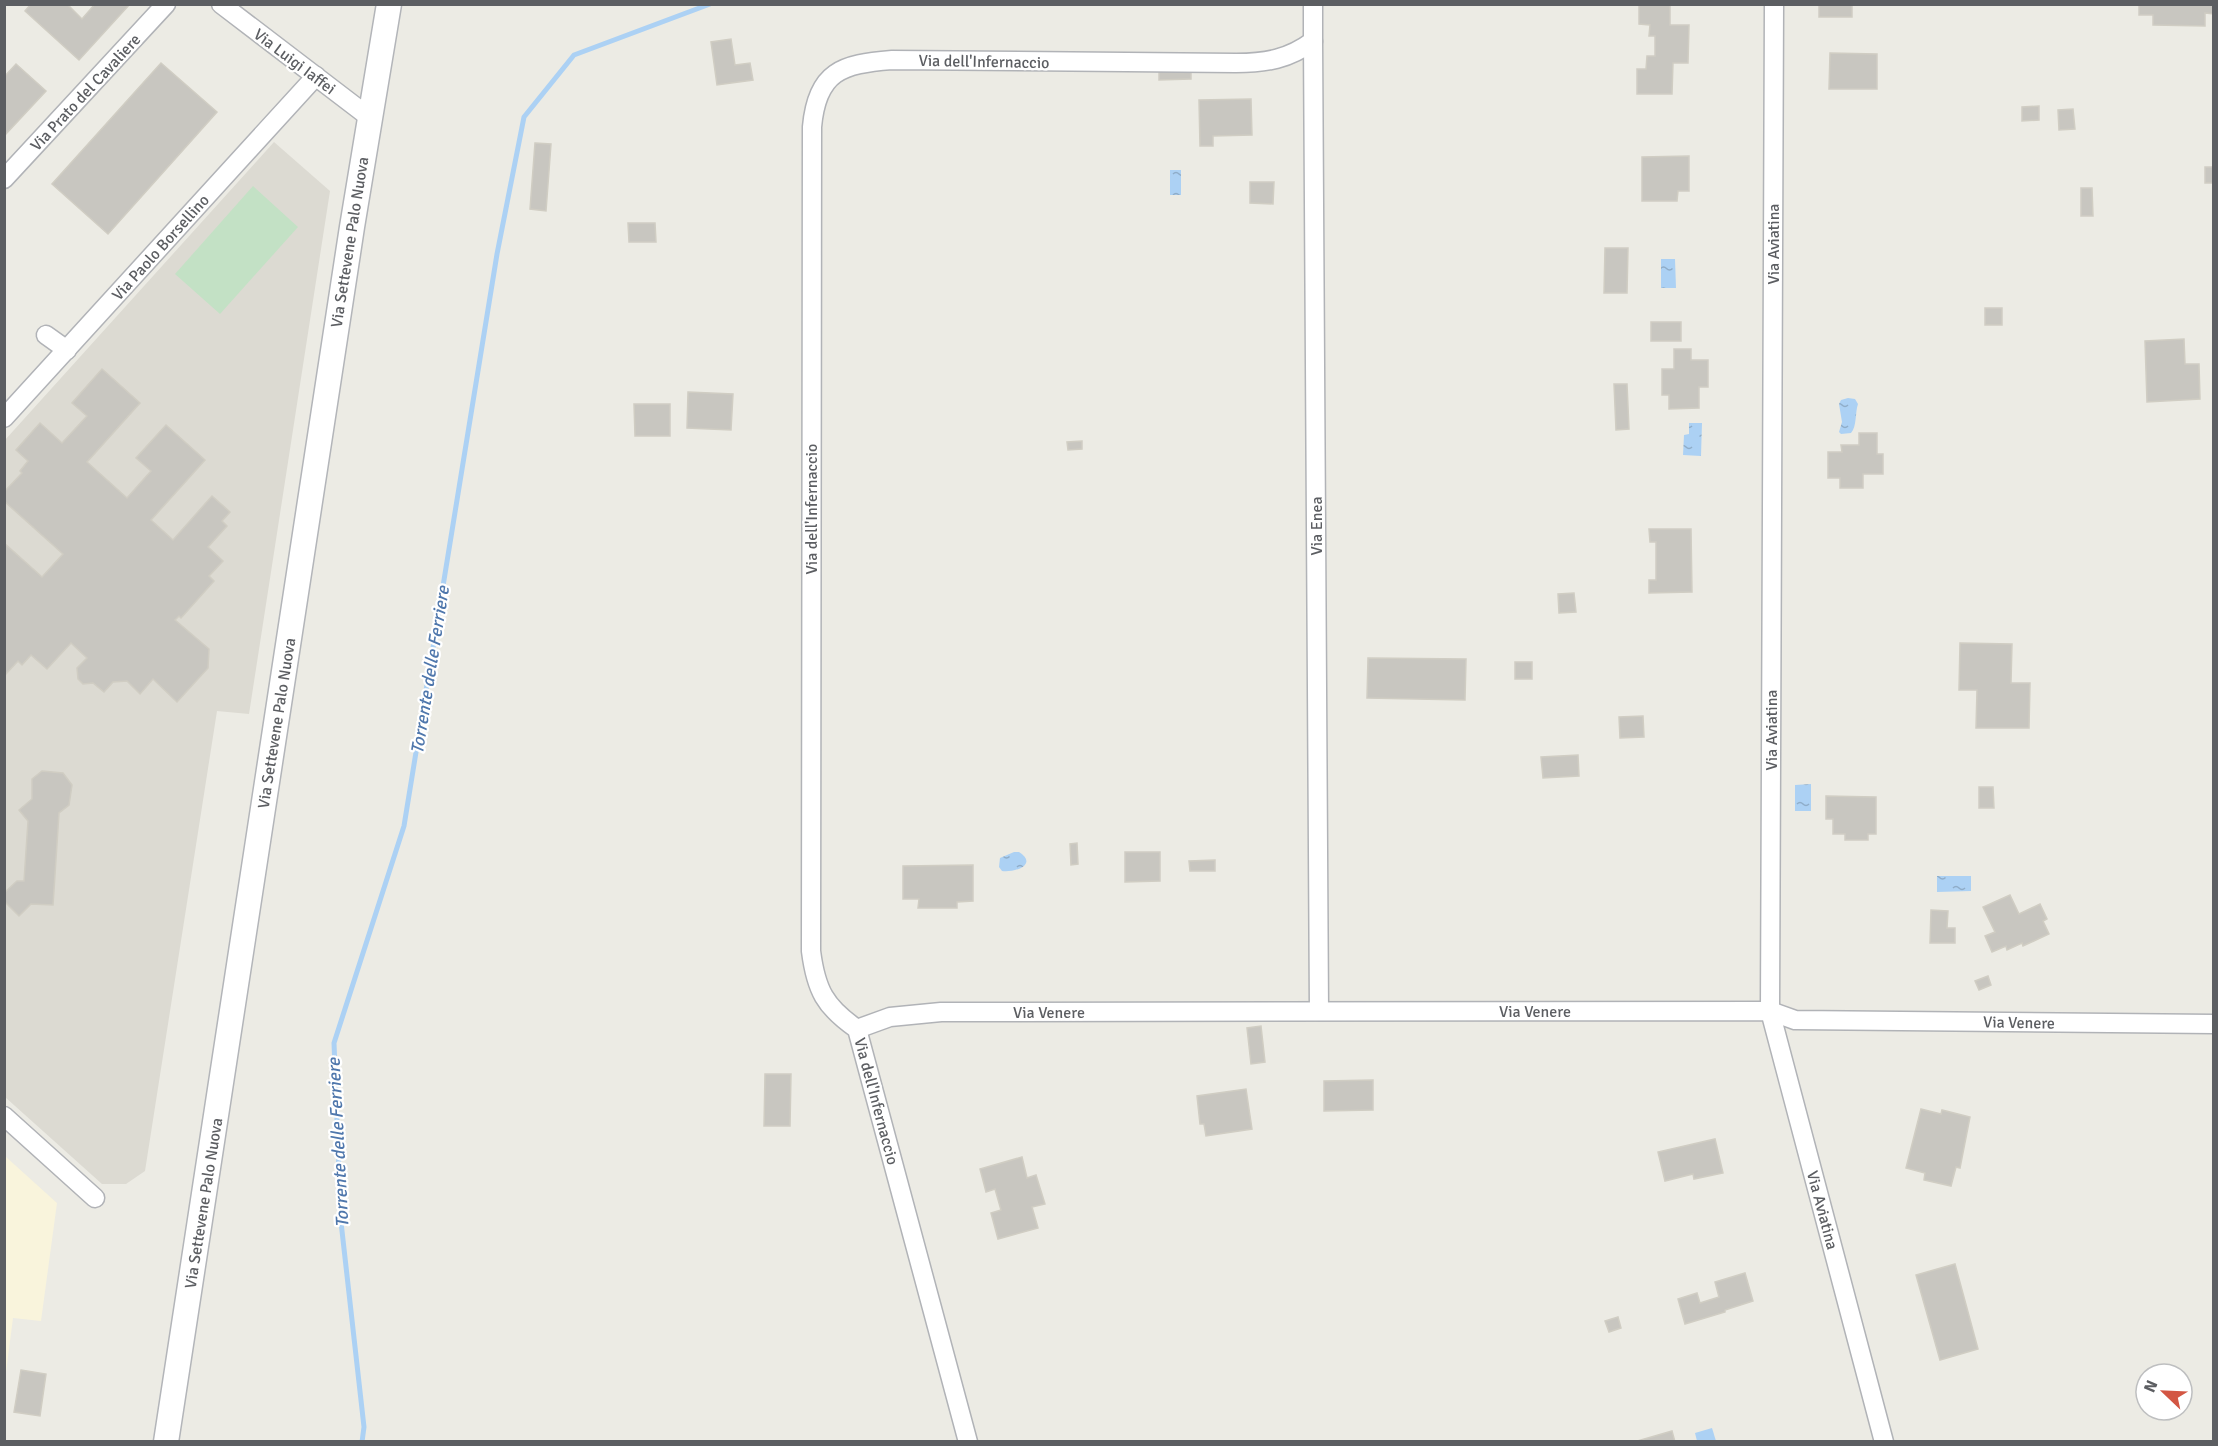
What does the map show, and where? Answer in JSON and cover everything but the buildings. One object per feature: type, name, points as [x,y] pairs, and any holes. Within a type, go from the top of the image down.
[{"type":"main road","name":"Via Settevene Palo Nuova","points":[[166,1442],[369,117],[389,4]]},
{"type":"street","name":"Via Prato del Cavaliere","points":[[4,179],[166,4]]},
{"type":"street","name":"Via Luigi Iaffei","points":[[221,4],[369,117]]},
{"type":"street","points":[[1313,4],[1313,41]]},
{"type":"street","name":"Via Aviatina","points":[[1774,4],[1770,1011],[1884,1442]]},
{"type":"street","name":"Via Enea","points":[[1313,41],[1319,1011]]},
{"type":"street","name":"Via dell'Infernaccio","points":[[968,1442],[857,1029],[836,1013],[825,1000],[815,978],[811,951],[812,127],[818,97],[829,79],[839,70],[867,62],[892,60],[1256,63],[1285,58],[1313,41]]},
{"type":"street","name":"Via Paolo Borsellino","points":[[4,418],[316,76]]},
{"type":"street","points":[[46,334],[67,350]]},
{"type":"street","name":"Via Venere","points":[[857,1029],[890,1017],[931,1012],[1770,1011],[1795,1020],[2214,1024]]},
{"type":"street","points":[[4,1116],[95,1198]]},
{"type":"shaded area","points":[[274,142],[330,191],[249,714],[217,711],[145,1171],[126,1184],[102,1184],[5,1097],[5,440]]},
{"type":"shaded area","points":[[5,1156],[57,1203],[41,1321],[13,1318],[5,1380]]},
{"type":"green space","points":[[253,186],[298,227],[220,314],[175,274]]},
{"type":"water","points":[[1170,170],[1181,170],[1181,195],[1170,195]]},
{"type":"water","points":[[1661,259],[1675,259],[1676,288],[1661,288]]},
{"type":"water","points":[[1855,399],[1858,404],[1855,423],[1851,433],[1841,434],[1839,432],[1842,422],[1839,404],[1841,400]]},
{"type":"water","points":[[1689,423],[1702,423],[1701,456],[1683,455],[1684,435],[1689,434]]},
{"type":"water","points":[[1811,784],[1811,811],[1795,811],[1795,785]]},
{"type":"water","points":[[1019,852],[1024,857],[1025,864],[1012,871],[1002,871],[999,867],[1000,858]]},
{"type":"water","points":[[1937,876],[1971,876],[1971,891],[1937,892]]},
{"type":"water","points":[[1712,1428],[1716,1441],[1697,1441],[1695,1433]]},
{"type":"waterway","name":"Torrente delle Ferriere","points":[[362,1442],[364,1427],[341,1222],[334,1043],[404,826],[497,254],[524,117],[574,55],[710,4]]}]
